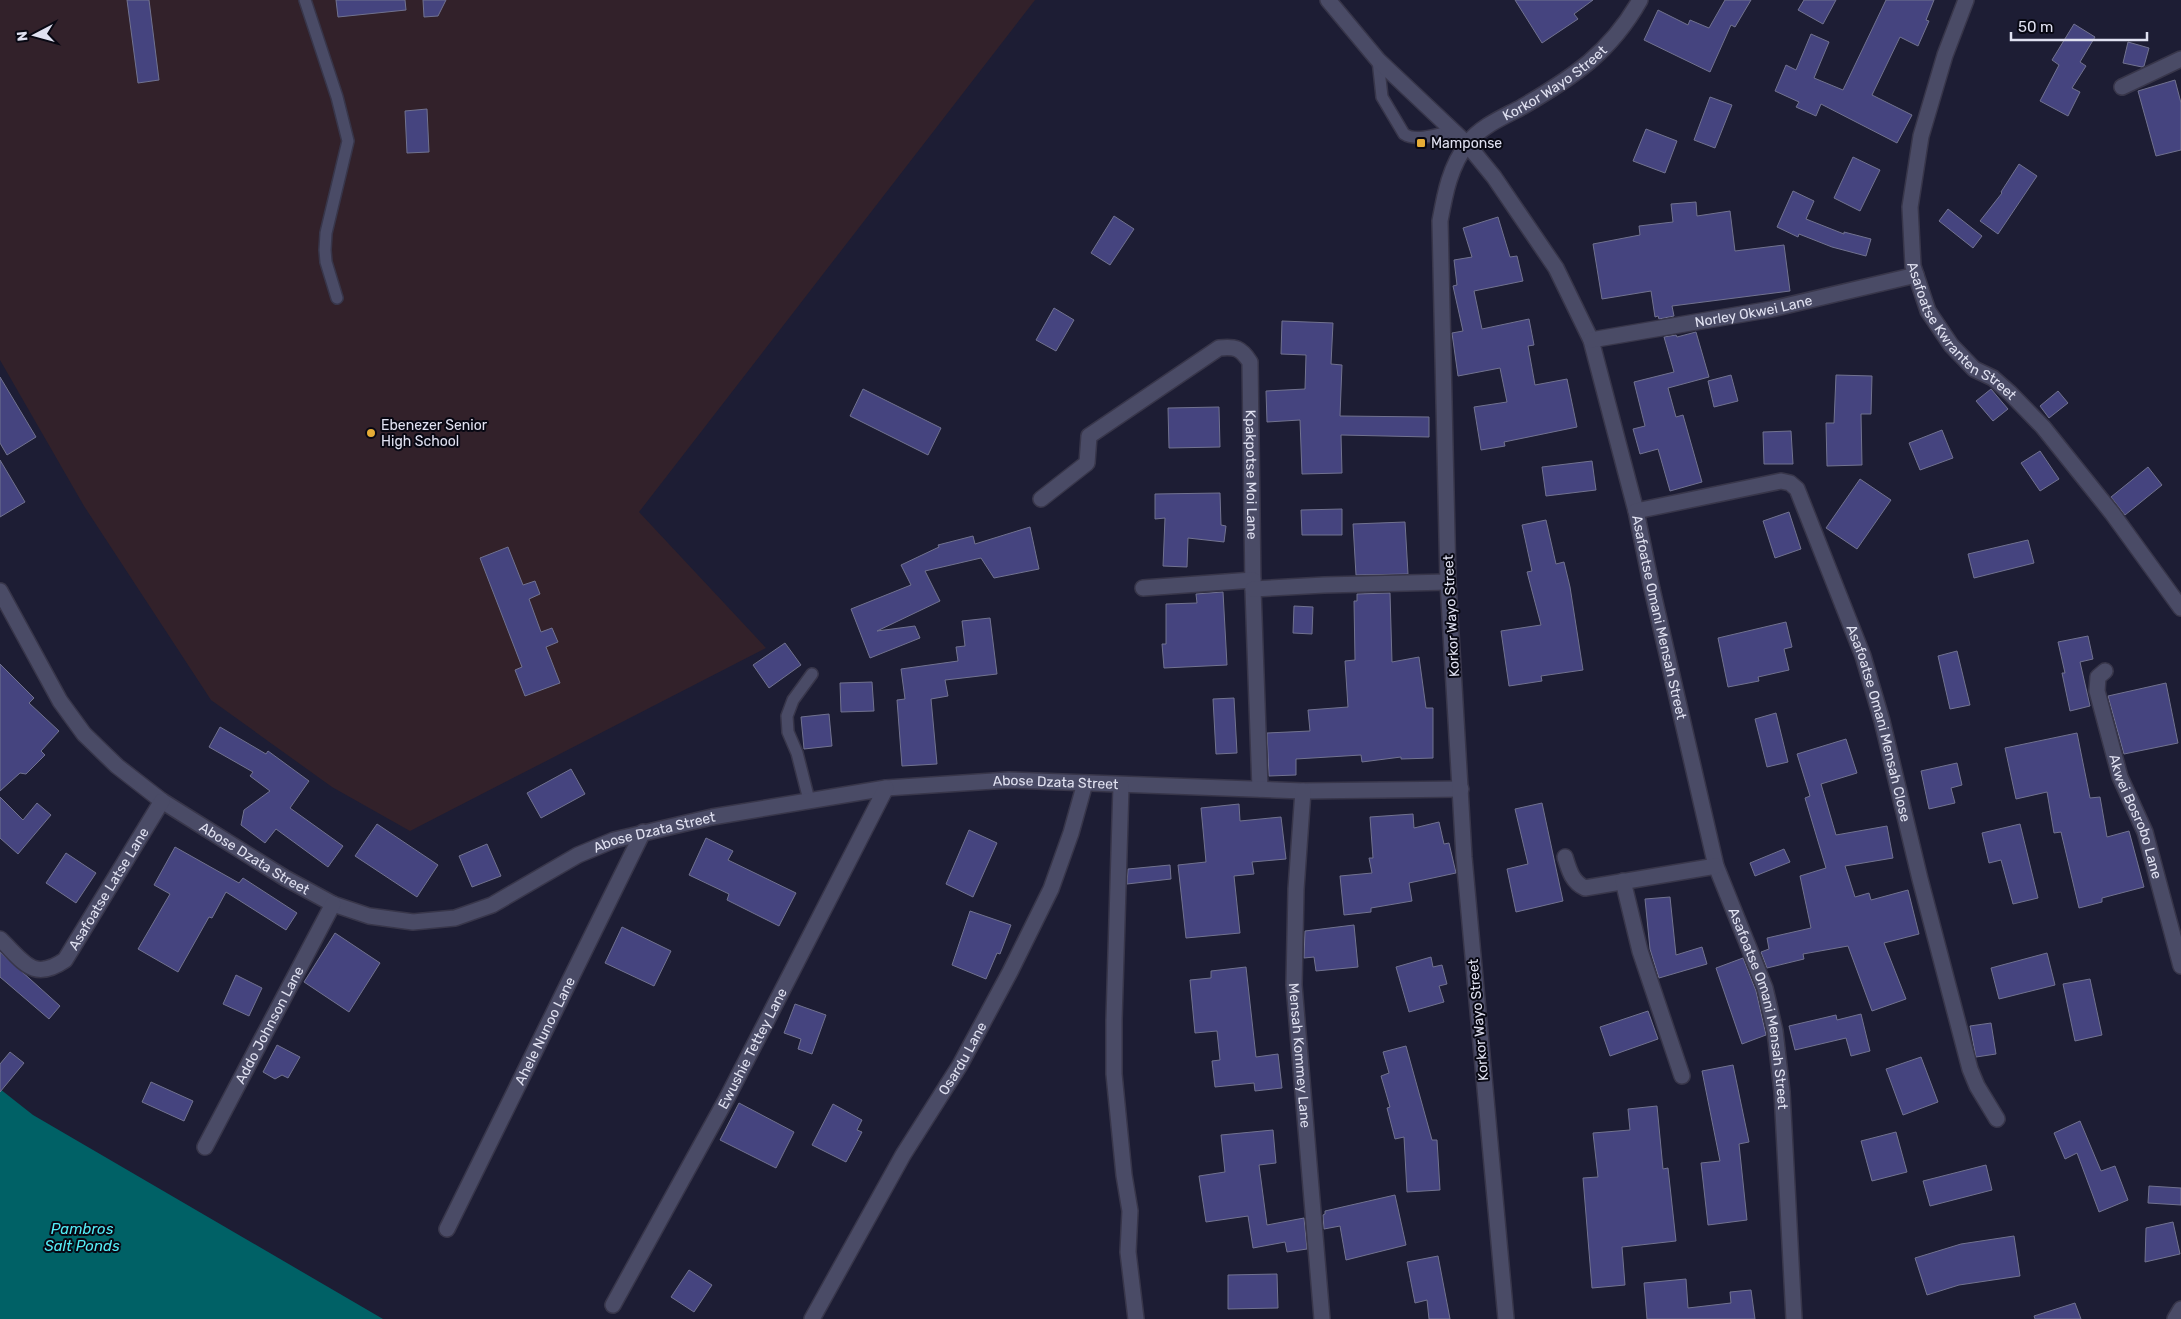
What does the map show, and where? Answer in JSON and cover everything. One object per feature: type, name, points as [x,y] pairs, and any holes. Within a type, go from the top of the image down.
[{"type":"street","name":"Asafoatse Omani Mensah Street","points":[[1328,0],[1378,60],[1467,144],[1494,177],[1556,268],[1591,340],[1636,511],[1652,589],[1716,866],[1765,988],[1775,1031],[1782,1092],[1794,1319]]},
{"type":"street","name":"Korkor Wayo Street","points":[[1506,1319],[1464,858],[1448,582],[1440,221],[1454,165],[1467,144],[1476,134],[1573,76],[1600,53],[1627,22],[1640,0]]},
{"type":"street","name":"Asafoatse Kwranten Street","points":[[1966,0],[1945,55],[1921,136],[1910,207],[1912,266],[1928,310],[1951,345],[1974,369],[1993,378],[2010,393],[2043,427],[2112,513],[2181,608]]},
{"type":"street","points":[[2122,87],[2181,59]]},
{"type":"street","name":"Norley Okwei Lane","points":[[1591,340],[1772,309],[1916,276]]},
{"type":"street","name":"Kpakpotse Moi Lane","points":[[1041,499],[1087,463],[1089,436],[1219,348],[1233,347],[1241,350],[1250,362],[1253,584],[1260,789]]},
{"type":"street","name":"Asafoatse Omani Mensah Close","points":[[1636,511],[1781,481],[1790,483],[1797,489],[1863,656],[1882,721],[1920,878],[1970,1069],[1977,1086],[1997,1119]]},
{"type":"street","points":[[1143,588],[1253,584],[1448,582]]},
{"type":"street","name":"Abose Dzata Street","points":[[0,592],[60,701],[84,734],[117,766],[162,801],[285,878],[333,904],[369,916],[413,922],[455,918],[492,905],[578,855],[614,840],[712,817],[886,788],[1009,780],[1121,786],[1303,790],[1461,789]]},
{"type":"street","name":"Akwei Bosrobo Lane","points":[[2105,671],[2098,677],[2097,691],[2120,777],[2145,832],[2181,966]]},
{"type":"street","name":"Osardu Lane","points":[[812,1319],[903,1155],[960,1065],[1010,972],[1051,889],[1071,832],[1085,783]]},
{"type":"street","points":[[1121,786],[1114,1074],[1124,1175],[1130,1211],[1128,1252],[1136,1319]]},
{"type":"street","name":"Ewushie Tettey Lane","points":[[613,1305],[727,1098],[886,788]]},
{"type":"street","name":"Mensah Kommey Lane","points":[[1303,790],[1296,889],[1294,984],[1322,1319]]},
{"type":"street","name":"Asafoatse Latse Lane","points":[[0,939],[30,967],[40,971],[52,969],[65,960],[162,801]]},
{"type":"street","name":"Ahele Nunoo Lane","points":[[447,1229],[643,832]]},
{"type":"street","points":[[1565,858],[1572,876],[1578,884],[1585,888],[1716,866]]},
{"type":"street","points":[[1623,881],[1640,951],[1682,1076]]},
{"type":"street","name":"Addo Johnson Lane","points":[[204,1147],[333,904]]},
{"type":"street","points":[[2175,1319],[2181,1310]]},
{"type":"lane","points":[[305,0],[337,97],[348,141],[326,233],[326,262],[337,298]]},
{"type":"lane","points":[[1378,60],[1382,97],[1404,134],[1409,137],[1416,137],[1452,131]]},
{"type":"lane","points":[[809,800],[788,732],[787,716],[793,700],[812,674]]},
{"type":"shaded area","name":"Ebenezer Senior High School","points":[[0,0],[1035,0],[639,512],[766,648],[410,831],[332,787],[211,700],[84,506],[0,360]]},
{"type":"water","name":"Pambros Salt Ponds","points":[[0,1089],[33,1115],[383,1319],[0,1319]]},
{"type":"building","points":[[127,0],[149,0],[159,80],[138,83]]},
{"type":"building","points":[[336,0],[405,0],[406,10],[338,17]]},
{"type":"building","points":[[423,0],[446,0],[438,16],[424,17]]},
{"type":"building","points":[[1515,0],[1593,0],[1574,14],[1578,19],[1542,43]]},
{"type":"building","points":[[1725,0],[1751,0],[1735,27],[1731,25],[1710,72],[1644,40],[1658,10],[1688,25],[1690,20],[1709,28]]},
{"type":"building","points":[[1804,0],[1836,0],[1823,24],[1798,10]]},
{"type":"building","points":[[1886,0],[1934,0],[1926,20],[1929,21],[1918,46],[1900,37],[1872,95],[1912,115],[1897,143],[1821,104],[1816,116],[1796,107],[1799,102],[1775,91],[1786,65],[1796,70],[1811,34],[1829,42],[1814,78],[1843,90]]},
{"type":"building","points":[[2074,24],[2095,37],[2080,62],[2086,66],[2072,88],[2080,92],[2068,116],[2040,101],[2059,65],[2052,60]]},
{"type":"building","points":[[2128,42],[2149,48],[2144,66],[2123,63]]},
{"type":"building","points":[[2175,80],[2181,103],[2181,150],[2156,156],[2138,91]]},
{"type":"building","points":[[1710,97],[1732,105],[1715,148],[1694,140]]},
{"type":"building","points":[[427,109],[429,152],[407,153],[405,111]]},
{"type":"building","points":[[1646,129],[1677,141],[1665,173],[1633,161]]},
{"type":"building","points":[[1853,157],[1880,170],[1860,211],[1834,198]]},
{"type":"building","points":[[2019,164],[2037,176],[1998,234],[1980,221],[2002,193]]},
{"type":"building","points":[[1793,191],[1814,201],[1806,219],[1844,234],[1844,232],[1871,239],[1866,256],[1832,247],[1799,234],[1798,237],[1777,227]]},
{"type":"building","points":[[1696,202],[1697,216],[1730,211],[1735,251],[1784,245],[1790,291],[1672,306],[1674,316],[1659,319],[1658,316],[1655,317],[1651,291],[1602,299],[1593,244],[1640,235],[1639,226],[1673,222],[1671,204]]},
{"type":"building","points":[[1948,209],[1982,236],[1973,248],[1939,221]]},
{"type":"building","points":[[1114,216],[1134,229],[1110,265],[1091,253]]},
{"type":"building","points":[[1498,217],[1510,257],[1517,256],[1523,281],[1474,291],[1482,329],[1529,319],[1534,345],[1528,346],[1535,385],[1567,379],[1577,427],[1504,442],[1505,446],[1481,450],[1474,407],[1507,402],[1500,368],[1458,376],[1452,333],[1463,331],[1453,286],[1457,285],[1454,260],[1472,257],[1463,228]]},
{"type":"building","points":[[1054,308],[1074,320],[1056,351],[1036,340]]},
{"type":"building","points":[[1282,321],[1333,323],[1331,364],[1342,365],[1340,416],[1429,417],[1429,437],[1341,435],[1342,473],[1302,474],[1300,420],[1267,422],[1266,391],[1305,389],[1306,355],[1281,354]]},
{"type":"building","points":[[1696,332],[1709,377],[1668,388],[1676,417],[1683,415],[1702,482],[1670,491],[1658,449],[1640,454],[1633,429],[1645,426],[1634,382],[1674,372],[1664,337],[1676,335],[1677,337]]},
{"type":"building","points":[[1731,375],[1738,401],[1714,407],[1708,381]]},
{"type":"building","points":[[1836,375],[1872,376],[1871,414],[1861,414],[1862,465],[1827,466],[1826,423],[1834,423]]},
{"type":"building","points":[[0,377],[36,437],[7,455],[0,443]]},
{"type":"building","points":[[863,389],[941,428],[928,455],[850,416]]},
{"type":"building","points":[[1991,389],[2008,409],[1993,421],[1976,401]]},
{"type":"building","points":[[2058,391],[2068,403],[2049,418],[2040,406]]},
{"type":"building","points":[[1219,407],[1220,447],[1169,448],[1168,408]]},
{"type":"building","points":[[1942,430],[1953,458],[1920,470],[1909,443]]},
{"type":"building","points":[[1791,431],[1793,464],[1764,464],[1763,432]]},
{"type":"building","points":[[2040,451],[2059,479],[2040,491],[2021,463]]},
{"type":"building","points":[[0,460],[25,502],[0,517]]},
{"type":"building","points":[[1592,461],[1596,490],[1546,496],[1542,467]]},
{"type":"building","points":[[2148,467],[2162,485],[2125,515],[2111,497]]},
{"type":"building","points":[[1860,479],[1891,500],[1857,549],[1826,528]]},
{"type":"building","points":[[1220,493],[1221,525],[1226,526],[1224,542],[1188,538],[1187,567],[1163,566],[1165,518],[1155,519],[1155,494]]},
{"type":"building","points":[[1342,509],[1342,535],[1302,535],[1301,510]]},
{"type":"building","points":[[1789,512],[1801,549],[1775,558],[1763,521]]},
{"type":"building","points":[[1546,520],[1556,564],[1564,562],[1570,587],[1583,670],[1541,676],[1542,681],[1509,686],[1501,631],[1541,625],[1527,572],[1532,571],[1522,525]]},
{"type":"building","points":[[1405,522],[1408,574],[1356,575],[1353,524]]},
{"type":"building","points":[[1030,527],[1039,569],[994,578],[981,558],[925,571],[940,601],[877,631],[915,626],[920,638],[870,658],[851,609],[911,585],[901,565],[939,547],[938,545],[973,536],[975,544]]},
{"type":"building","points":[[2028,540],[2034,563],[1974,578],[1968,554]]},
{"type":"building","points":[[508,547],[523,585],[535,581],[540,594],[529,599],[541,632],[552,628],[558,642],[546,647],[560,683],[525,696],[515,670],[522,667],[480,558]]},
{"type":"building","points":[[1223,592],[1227,665],[1164,668],[1162,644],[1166,644],[1166,604],[1197,603],[1196,594]]},
{"type":"building","points":[[1390,593],[1392,662],[1419,657],[1426,708],[1433,708],[1433,758],[1401,759],[1401,757],[1362,762],[1361,755],[1296,759],[1296,775],[1269,776],[1267,733],[1310,731],[1308,710],[1348,707],[1345,661],[1355,660],[1354,601],[1357,601],[1357,594]]},
{"type":"building","points":[[1294,606],[1313,607],[1312,634],[1293,633]]},
{"type":"building","points":[[990,618],[997,674],[945,680],[948,696],[931,699],[937,764],[902,766],[897,700],[905,699],[901,669],[958,661],[956,647],[965,646],[962,621]]},
{"type":"building","points":[[1786,622],[1792,647],[1784,649],[1789,670],[1758,677],[1759,681],[1728,687],[1718,638]]},
{"type":"building","points":[[2088,636],[2093,659],[2080,662],[2090,706],[2070,711],[2062,673],[2065,673],[2058,642]]},
{"type":"building","points":[[785,643],[801,665],[769,688],[753,665]]},
{"type":"building","points":[[1957,651],[1970,705],[1950,709],[1938,656]]},
{"type":"building","points":[[0,664],[34,698],[29,703],[59,731],[41,751],[45,755],[26,774],[20,773],[0,791]]},
{"type":"building","points":[[872,682],[874,711],[841,712],[840,683]]},
{"type":"building","points":[[2166,683],[2178,743],[2124,754],[2108,696]]},
{"type":"building","points":[[1234,698],[1237,753],[1216,754],[1213,699]]},
{"type":"building","points":[[1776,713],[1788,762],[1767,767],[1755,719]]},
{"type":"building","points":[[829,714],[832,746],[804,749],[801,717]]},
{"type":"building","points":[[220,727],[266,754],[268,751],[309,781],[290,808],[343,846],[328,867],[276,829],[265,843],[241,825],[244,810],[270,791],[250,776],[253,772],[209,747]]},
{"type":"building","points":[[2077,733],[2090,798],[2100,797],[2107,837],[2129,831],[2144,887],[2102,898],[2102,902],[2079,908],[2061,832],[2054,833],[2047,792],[2016,799],[2005,748]]},
{"type":"building","points":[[1846,739],[1857,773],[1821,784],[1836,835],[1887,826],[1893,858],[1845,866],[1855,897],[1869,893],[1871,900],[1908,890],[1919,934],[1884,943],[1906,999],[1872,1011],[1848,946],[1803,954],[1804,959],[1767,968],[1761,952],[1769,949],[1767,938],[1811,928],[1800,876],[1826,868],[1805,798],[1810,796],[1797,754]]},
{"type":"building","points":[[1957,763],[1962,785],[1951,788],[1955,803],[1929,809],[1921,771]]},
{"type":"building","points":[[571,769],[585,794],[541,818],[527,793]]},
{"type":"building","points":[[0,797],[23,820],[37,803],[51,815],[18,854],[0,838]]},
{"type":"building","points":[[1542,803],[1563,901],[1516,912],[1507,869],[1528,864],[1515,809]]},
{"type":"building","points":[[1239,804],[1240,821],[1281,817],[1286,859],[1252,862],[1254,874],[1234,876],[1240,933],[1186,938],[1178,865],[1206,862],[1201,808]]},
{"type":"building","points":[[1413,814],[1414,828],[1439,822],[1444,844],[1449,843],[1456,873],[1409,883],[1412,901],[1371,908],[1371,912],[1344,915],[1340,876],[1372,873],[1369,858],[1373,858],[1370,817]]},
{"type":"building","points":[[377,824],[438,865],[417,897],[355,856]]},
{"type":"building","points":[[2020,824],[2038,898],[2013,904],[2001,860],[1989,863],[1982,833]]},
{"type":"building","points":[[969,830],[997,843],[973,897],[946,884]]},
{"type":"building","points":[[706,838],[733,851],[728,860],[796,893],[779,926],[727,900],[729,894],[689,875]]},
{"type":"building","points":[[487,844],[501,876],[472,887],[459,856]]},
{"type":"building","points":[[175,847],[239,883],[243,878],[297,913],[286,930],[226,892],[212,918],[209,917],[178,972],[138,949],[170,894],[154,885]]},
{"type":"building","points":[[1784,849],[1790,862],[1755,876],[1750,863]]},
{"type":"building","points":[[66,853],[96,873],[76,903],[46,883]]},
{"type":"building","points":[[1170,865],[1171,879],[1127,884],[1128,869]]},
{"type":"building","points":[[1670,897],[1676,955],[1702,947],[1707,964],[1659,978],[1650,949],[1645,899]]},
{"type":"building","points":[[970,911],[1011,925],[1000,954],[997,953],[986,979],[952,965]]},
{"type":"building","points":[[1354,925],[1358,967],[1316,971],[1314,957],[1304,958],[1305,931]]},
{"type":"building","points":[[622,927],[671,951],[654,986],[605,963]]},
{"type":"building","points":[[335,933],[380,963],[349,1012],[304,982]]},
{"type":"building","points":[[0,952],[60,1006],[49,1019],[0,977]]},
{"type":"building","points":[[2047,953],[2055,985],[1999,999],[1991,968]]},
{"type":"building","points":[[1431,957],[1433,967],[1442,965],[1447,984],[1439,986],[1444,1002],[1409,1012],[1396,967]]},
{"type":"building","points":[[1743,958],[1756,991],[1766,1035],[1742,1044],[1716,968]]},
{"type":"building","points":[[1246,967],[1256,1057],[1278,1054],[1282,1088],[1255,1091],[1254,1083],[1215,1087],[1212,1061],[1220,1060],[1217,1031],[1195,1033],[1190,980],[1211,978],[1211,971]]},
{"type":"building","points":[[236,975],[262,988],[249,1016],[223,1004]]},
{"type":"building","points":[[2090,979],[2102,1035],[2075,1041],[2063,984]]},
{"type":"building","points":[[795,1004],[826,1015],[812,1054],[798,1049],[801,1039],[784,1033]]},
{"type":"building","points":[[1648,1011],[1658,1039],[1610,1056],[1600,1027]]},
{"type":"building","points":[[1861,1014],[1870,1051],[1851,1056],[1846,1038],[1795,1050],[1789,1026],[1836,1015],[1837,1020]]},
{"type":"building","points":[[1991,1023],[1996,1054],[1976,1057],[1970,1026]]},
{"type":"building","points":[[277,1045],[300,1057],[288,1078],[282,1075],[275,1079],[263,1072]]},
{"type":"building","points":[[1406,1046],[1432,1140],[1437,1140],[1440,1190],[1407,1192],[1404,1137],[1395,1139],[1387,1108],[1390,1107],[1381,1076],[1389,1073],[1383,1052]]},
{"type":"building","points":[[10,1052],[24,1063],[0,1092],[0,1064]]},
{"type":"building","points":[[1921,1057],[1938,1102],[1903,1115],[1886,1069]]},
{"type":"building","points":[[1733,1065],[1749,1142],[1739,1144],[1747,1220],[1708,1225],[1701,1163],[1720,1161],[1702,1071]]},
{"type":"building","points":[[151,1082],[193,1101],[184,1121],[142,1102]]},
{"type":"building","points":[[739,1103],[794,1132],[776,1168],[720,1140]]},
{"type":"building","points":[[833,1104],[862,1120],[857,1130],[862,1132],[846,1162],[812,1145]]},
{"type":"building","points":[[1657,1106],[1663,1169],[1668,1168],[1676,1241],[1622,1247],[1625,1285],[1592,1288],[1583,1178],[1598,1177],[1593,1133],[1630,1130],[1628,1109]]},
{"type":"building","points":[[2080,1121],[2101,1171],[2115,1166],[2128,1200],[2099,1212],[2077,1153],[2065,1159],[2054,1133]]},
{"type":"building","points":[[1273,1130],[1276,1163],[1259,1165],[1267,1225],[1304,1218],[1307,1249],[1287,1252],[1285,1242],[1253,1248],[1248,1216],[1206,1222],[1199,1176],[1225,1172],[1221,1135]]},
{"type":"building","points":[[1896,1132],[1907,1172],[1872,1181],[1861,1141]]},
{"type":"building","points":[[1986,1165],[1992,1190],[1930,1206],[1923,1181]]},
{"type":"building","points":[[2149,1186],[2181,1188],[2181,1205],[2148,1203]]},
{"type":"building","points":[[1395,1195],[1406,1245],[1346,1260],[1340,1226],[1324,1229],[1323,1215],[1325,1211]]},
{"type":"building","points":[[2173,1222],[2180,1254],[2145,1262],[2146,1228]]},
{"type":"building","points":[[2014,1236],[2020,1276],[1959,1285],[1927,1295],[1915,1258],[1961,1244]]},
{"type":"building","points":[[1438,1256],[1450,1319],[1429,1319],[1427,1300],[1415,1303],[1407,1262]]},
{"type":"building","points":[[689,1270],[712,1285],[694,1312],[671,1297]]},
{"type":"building","points":[[1277,1274],[1278,1308],[1228,1309],[1228,1275]]},
{"type":"building","points":[[1686,1279],[1688,1308],[1731,1303],[1730,1292],[1751,1290],[1755,1319],[1647,1319],[1644,1283]]},
{"type":"building","points":[[2075,1303],[2081,1319],[2035,1319],[2034,1316]]},
{"type":"place","name":"Mamponse","points":[[1421,143]]},
{"type":"place","name":"Ebenezer Senior High School","points":[[371,433]]}]
